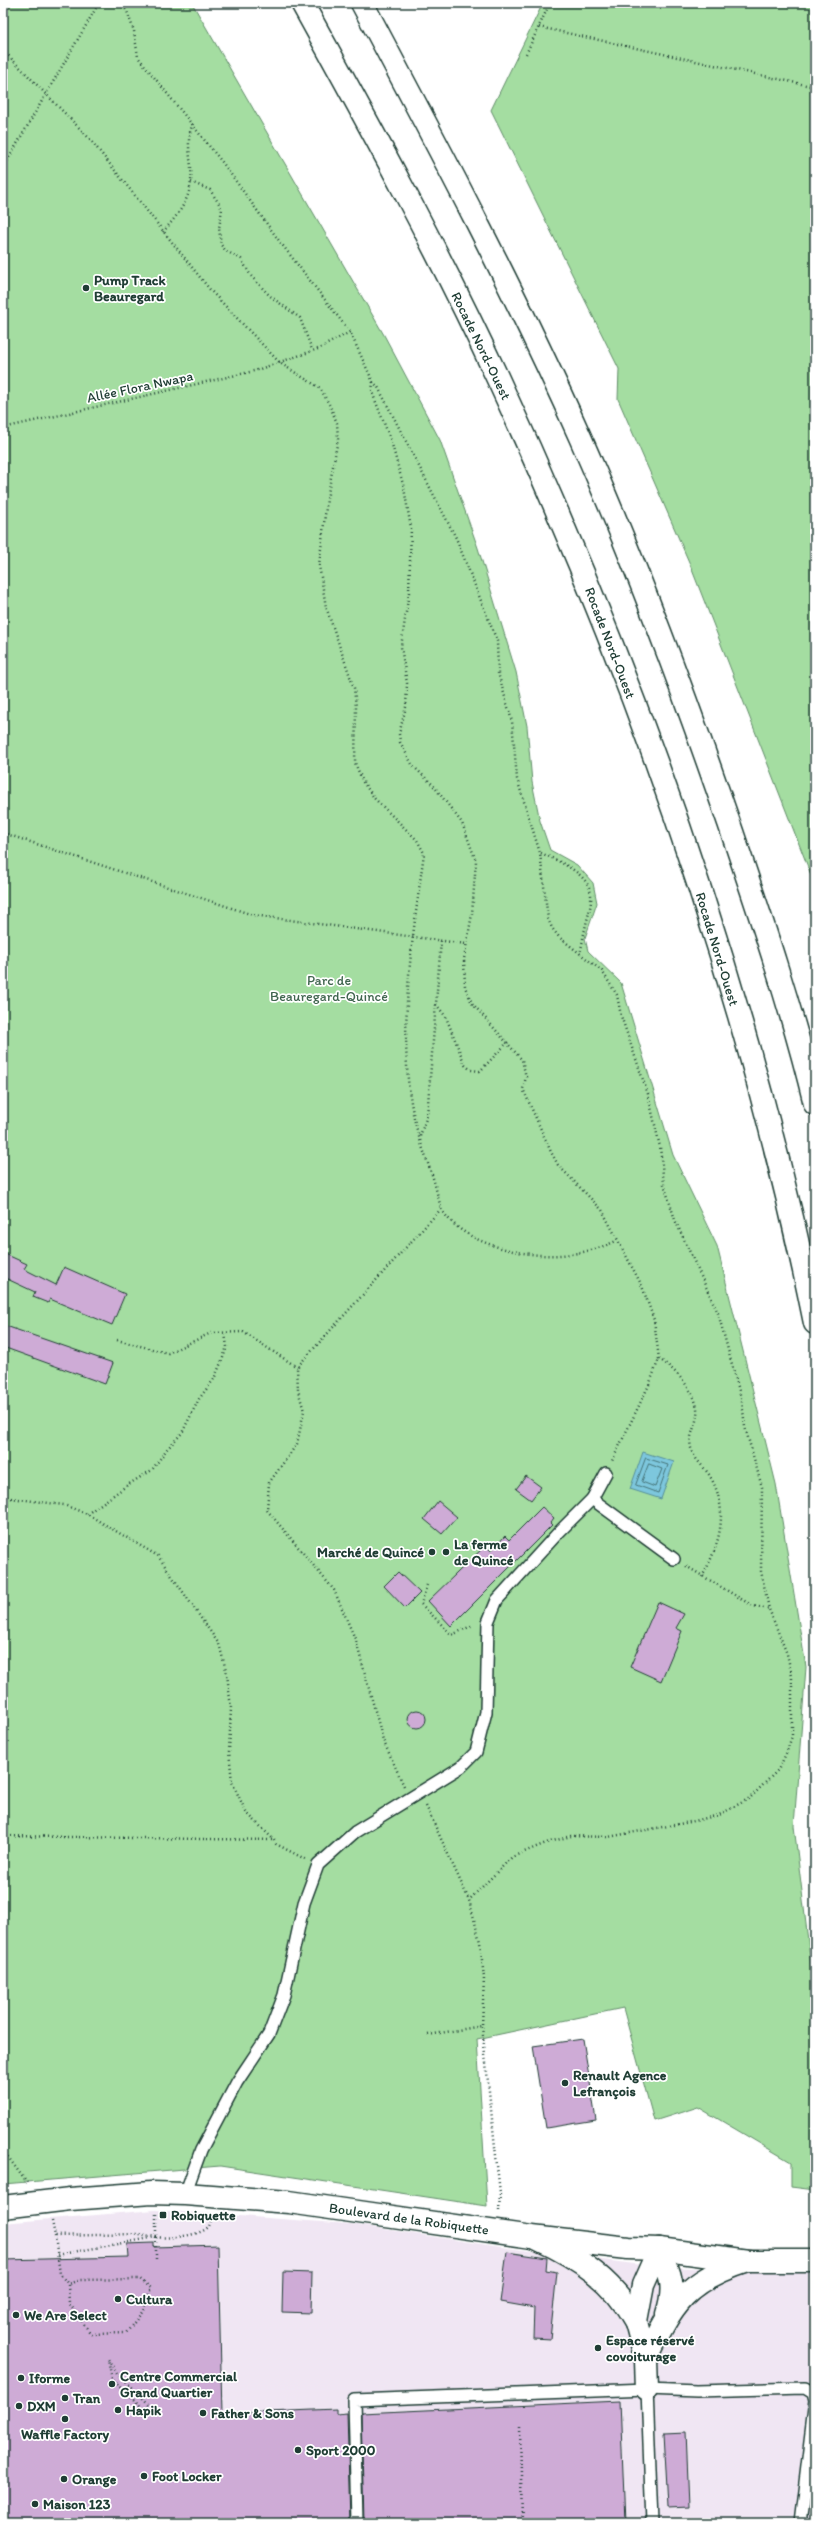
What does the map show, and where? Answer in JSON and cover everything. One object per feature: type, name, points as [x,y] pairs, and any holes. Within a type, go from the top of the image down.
[{"type":"main road","name":"Rocade Nord-Ouest","points":[[302,3],[390,165],[496,374],[546,486],[619,664],[682,838],[755,1073],[782,1173],[815,1323]]},
{"type":"main road","points":[[362,3],[438,146],[540,351],[618,526],[700,738],[757,905],[815,1104]]},
{"type":"main road","name":"Boulevard de la Robiquette","points":[[3,2208],[77,2199],[151,2193],[185,2194],[289,2202],[535,2238],[628,2248],[659,2249],[748,2261],[815,2261]]},
{"type":"main road","points":[[535,2238],[570,2254],[589,2267],[618,2295],[636,2322],[646,2360],[647,2389]]},
{"type":"main road","points":[[636,2322],[643,2284],[659,2249]]},
{"type":"main road","points":[[646,2360],[667,2315],[672,2297],[672,2284],[669,2269],[659,2249]]},
{"type":"main road","points":[[667,2315],[685,2295],[702,2280],[718,2271],[748,2261]]},
{"type":"lane","points":[[185,2194],[201,2150],[229,2095],[269,2034],[284,1995],[304,1903],[318,1865],[355,1832],[409,1797],[460,1767],[476,1752],[486,1712],[488,1622],[498,1600],[517,1576],[592,1499],[606,1473]]},
{"type":"lane","points":[[592,1499],[674,1558]]},
{"type":"lane","points":[[357,2523],[354,2400],[477,2397],[647,2389],[697,2391],[805,2388],[813,2393],[815,2401],[800,2523]]},
{"type":"lane","points":[[647,2389],[652,2523]]},
{"type":"path","points":[[3,168],[99,3]]},
{"type":"path","points":[[120,3],[127,11],[134,31],[138,57],[193,124],[350,332],[373,382],[378,387],[456,538],[497,641],[498,673],[512,721],[517,779],[540,853],[548,919],[552,928],[559,937],[602,971],[617,995],[621,1016],[648,1094],[660,1147],[664,1184],[675,1220],[718,1313],[742,1402],[745,1427],[762,1487],[761,1571],[769,1609],[788,1654],[792,1676],[792,1736],[786,1754],[778,1770],[750,1798],[719,1815],[608,1837],[571,1836],[546,1842],[512,1857],[469,1900]]},
{"type":"path","points":[[526,54],[550,3]]},
{"type":"path","points":[[539,27],[815,87]]},
{"type":"path","points":[[3,50],[89,138],[211,291],[280,363],[320,388],[337,423],[338,439],[325,506],[319,565],[326,607],[354,688],[356,707],[355,763],[363,782],[375,800],[417,840],[424,853],[413,936],[406,1012],[410,1086],[414,1118],[438,1193],[441,1209],[468,1234],[504,1249],[524,1253],[573,1254],[594,1251],[616,1241]]},
{"type":"path","points":[[163,232],[186,202],[191,182],[188,133],[193,124]]},
{"type":"path","points":[[191,182],[210,190],[222,209],[219,228],[221,245],[226,251],[241,258],[251,276],[270,296],[300,318],[312,350]]},
{"type":"path","name":"Allée Flora Nwapa","points":[[3,428],[182,388],[280,363],[350,332]]},
{"type":"path","points":[[373,382],[372,392],[391,441],[404,488],[411,528],[408,592],[401,648],[407,683],[406,707],[399,734],[400,742],[413,766],[433,785],[462,823],[476,861],[472,914],[466,944],[463,974],[472,1003],[508,1042],[526,1069],[523,1089],[558,1165],[602,1210],[612,1228],[616,1241],[642,1286],[654,1320],[660,1359],[650,1385],[606,1473]]},
{"type":"path","points":[[3,833],[252,914],[466,944]]},
{"type":"path","points":[[540,853],[562,863],[584,880],[590,888],[592,896],[590,910],[580,954]]},
{"type":"path","points":[[420,1136],[427,1116],[441,940]]},
{"type":"path","points":[[436,1004],[446,1017],[465,1065],[471,1070],[480,1071],[508,1042]]},
{"type":"path","points":[[409,1797],[383,1740],[356,1641],[334,1590],[268,1510],[269,1483],[297,1444],[304,1411],[298,1390],[297,1367],[441,1209]]},
{"type":"path","points":[[117,1340],[168,1353],[211,1333],[243,1332],[297,1367]]},
{"type":"path","points":[[87,1514],[129,1484],[152,1470],[167,1448],[182,1433],[199,1399],[214,1379],[221,1363],[227,1347],[225,1333]]},
{"type":"path","points":[[660,1359],[681,1376],[694,1400],[698,1414],[690,1439],[692,1449],[711,1478],[720,1504],[722,1521],[719,1539],[702,1577]]},
{"type":"path","points":[[3,1497],[64,1505],[87,1514],[158,1556],[219,1644],[227,1674],[231,1708],[229,1751],[232,1782],[246,1812],[274,1840],[276,1844],[318,1865]]},
{"type":"path","points":[[674,1558],[702,1577],[753,1606],[769,1609]]},
{"type":"path","points":[[427,1585],[421,1604],[452,1635],[468,1626],[488,1622]]},
{"type":"path","points":[[419,1791],[469,1900],[480,1942],[484,1978],[482,2026],[500,2193],[499,2212]]},
{"type":"path","points":[[3,1836],[274,1840]]},
{"type":"path","points":[[428,2035],[482,2026]]},
{"type":"path","points":[[3,2150],[26,2183],[33,2183]]},
{"type":"path","points":[[55,2236],[139,2234],[164,2238],[200,2233],[209,2226],[214,2211]]},
{"type":"path","points":[[52,2222],[60,2274],[68,2284],[70,2303],[91,2334],[126,2333],[144,2311],[151,2288],[140,2279],[80,2280],[68,2284]]},
{"type":"path","points":[[156,2230],[156,2260]]},
{"type":"path","points":[[56,2255],[156,2237]]},
{"type":"path","points":[[144,2408],[112,2379],[108,2359],[117,2374],[149,2404]]},
{"type":"path","points":[[520,2427],[522,2523]]},
{"type":"shaded area","points":[[155,2210],[350,2224],[508,2248],[658,2267],[815,2271],[815,2523],[3,2523],[3,2223]]},
{"type":"green space","name":"Parc de Beauregard-Quincé","points":[[3,3],[192,3],[384,335],[440,440],[478,548],[516,672],[527,726],[532,782],[540,821],[550,850],[577,865],[593,883],[597,903],[585,938],[588,951],[621,983],[673,1155],[717,1246],[776,1484],[806,1667],[794,1826],[815,1998],[815,2190],[791,2187],[791,2162],[698,2107],[654,2121],[623,2008],[477,2039],[487,2206],[220,2166],[3,2184]]},
{"type":"green space","points":[[543,3],[815,3],[815,885],[689,562],[618,399],[619,369],[491,110]]},
{"type":"water","points":[[643,1452],[674,1462],[661,1499],[630,1489]]},
{"type":"building","points":[[3,1253],[27,1264],[24,1269],[56,1285],[64,1267],[125,1294],[112,1325],[50,1299],[48,1303],[33,1297],[35,1292],[3,1277]]},
{"type":"building","points":[[3,1325],[113,1363],[105,1384],[3,1347]]},
{"type":"building","points":[[526,1476],[541,1487],[531,1500],[516,1489]]},
{"type":"building","points":[[438,1501],[457,1517],[442,1534],[424,1519]]},
{"type":"building","points":[[542,1507],[554,1518],[550,1523],[552,1525],[451,1626],[428,1601],[486,1545],[491,1551],[505,1536],[509,1540]]},
{"type":"building","points":[[398,1572],[420,1593],[405,1608],[384,1586]]},
{"type":"building","points":[[658,1602],[684,1614],[676,1628],[682,1631],[661,1681],[630,1667]]},
{"type":"building","points":[[413,1710],[421,1710],[426,1715],[424,1726],[421,1728],[413,1728],[408,1723],[408,1715]]},
{"type":"building","name":"Renault Agence Lefrançois","points":[[583,2039],[596,2120],[546,2128],[533,2046]]},
{"type":"building","name":"Centre Commercial Grand Quartier","points":[[154,2243],[154,2247],[218,2245],[222,2414],[336,2409],[336,2414],[347,2413],[350,2523],[3,2523],[3,2260],[128,2257],[127,2244]]},
{"type":"building","points":[[507,2252],[547,2258],[546,2270],[557,2272],[550,2339],[533,2338],[534,2308],[500,2302]]},
{"type":"building","points":[[283,2272],[312,2273],[311,2313],[282,2312]]},
{"type":"building","points":[[620,2401],[625,2523],[364,2523],[361,2413]]},
{"type":"building","points":[[686,2432],[689,2506],[668,2507],[664,2433]]},
{"type":"place","name":"Pump Track Beauregard","points":[[86,288]]},
{"type":"place","name":"Marché de Quincé","points":[[432,1552]]},
{"type":"place","name":"La ferme de Quincé","points":[[446,1552]]},
{"type":"place","name":"Renault Agence Lefrançois","points":[[565,2083]]},
{"type":"place","name":"Robiquette","points":[[163,2215]]},
{"type":"place","name":"Cultura","points":[[118,2299]]},
{"type":"place","name":"We Are Select","points":[[16,2315]]},
{"type":"place","name":"Espace réservé covoiturage","points":[[598,2348]]},
{"type":"place","name":"Iforme","points":[[21,2378]]},
{"type":"place","name":"Centre Commercial Grand Quartier","points":[[112,2384]]},
{"type":"place","name":"Tran","points":[[65,2398]]},
{"type":"place","name":"DXM","points":[[19,2406]]},
{"type":"place","name":"Hapik","points":[[118,2410]]},
{"type":"place","name":"Father & Sons","points":[[203,2413]]},
{"type":"place","name":"Waffle Factory","points":[[65,2419]]},
{"type":"place","name":"Sport 2000","points":[[298,2450]]},
{"type":"place","name":"Foot Locker","points":[[144,2476]]},
{"type":"place","name":"Orange","points":[[64,2479]]},
{"type":"place","name":"Maison 123","points":[[35,2504]]}]
